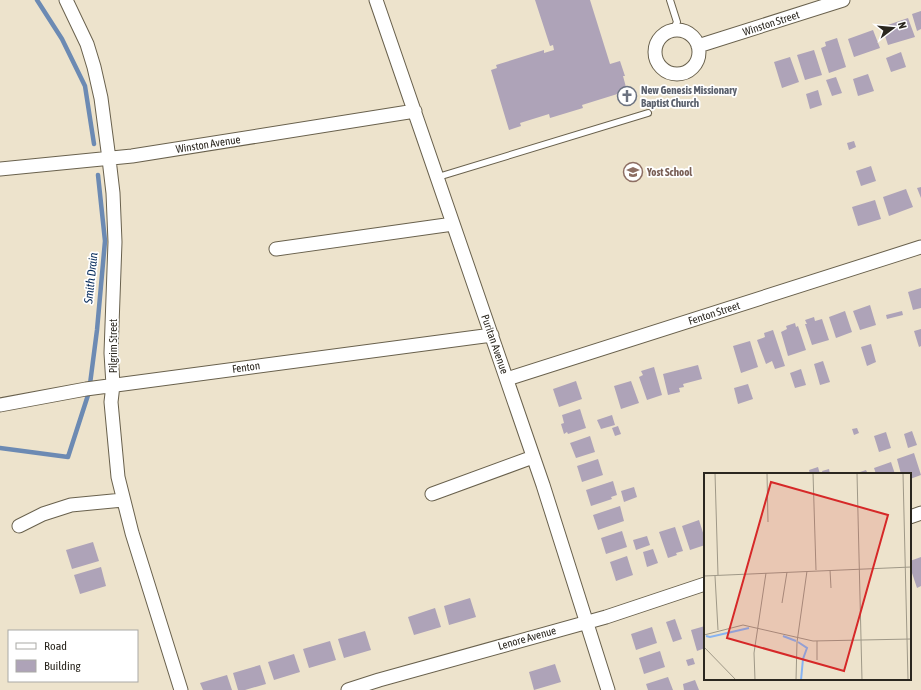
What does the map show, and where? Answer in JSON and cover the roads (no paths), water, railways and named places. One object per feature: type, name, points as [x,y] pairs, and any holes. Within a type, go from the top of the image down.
[{"type":"street","name":"Pilgrim Street","points":[[66,0],[87,44],[94,67],[101,98],[109,159],[115,242],[111,353],[113,385],[111,402],[115,457],[123,500],[132,533],[181,690]]},
{"type":"street","name":"Puritan Avenue","points":[[376,0],[507,379],[608,690]]},
{"type":"street","name":"Winston Street","points":[[698,46],[843,0]]},
{"type":"street","points":[[673,30],[686,32],[696,40],[698,46],[698,61],[687,72],[680,74],[672,74],[665,71],[659,66],[656,59],[656,44],[660,37],[666,32],[673,30]]},
{"type":"street","name":"Winston Avenue","points":[[0,168],[109,159],[415,111]]},
{"type":"street","points":[[276,249],[453,224]]},
{"type":"street","name":"Fenton Street","points":[[507,379],[921,247]]},
{"type":"street","name":"Fenton","points":[[0,405],[113,385],[492,335]]},
{"type":"street","points":[[432,494],[533,457]]},
{"type":"street","points":[[19,526],[43,514],[71,505],[123,500]]},
{"type":"street","points":[[911,517],[921,513]]},
{"type":"street","name":"Lenore Avenue","points":[[348,690],[586,621],[606,617],[704,584]]},
{"type":"lane","points":[[670,0],[677,22],[673,30]]},
{"type":"lane","points":[[438,177],[648,113]]},
{"type":"waterway","name":"Smith Drain","points":[[37,0],[62,39],[85,86],[94,144]]},
{"type":"waterway","name":"Smith Drain","points":[[90,384],[97,330],[105,241],[98,175]]},
{"type":"waterway","name":"Smith Drain","points":[[0,448],[68,457],[89,392]]},
{"type":"place","name":"New Genesis Missionary Baptist Church","points":[[627,96]]},
{"type":"place","name":"Yost School","points":[[633,172]]}]
